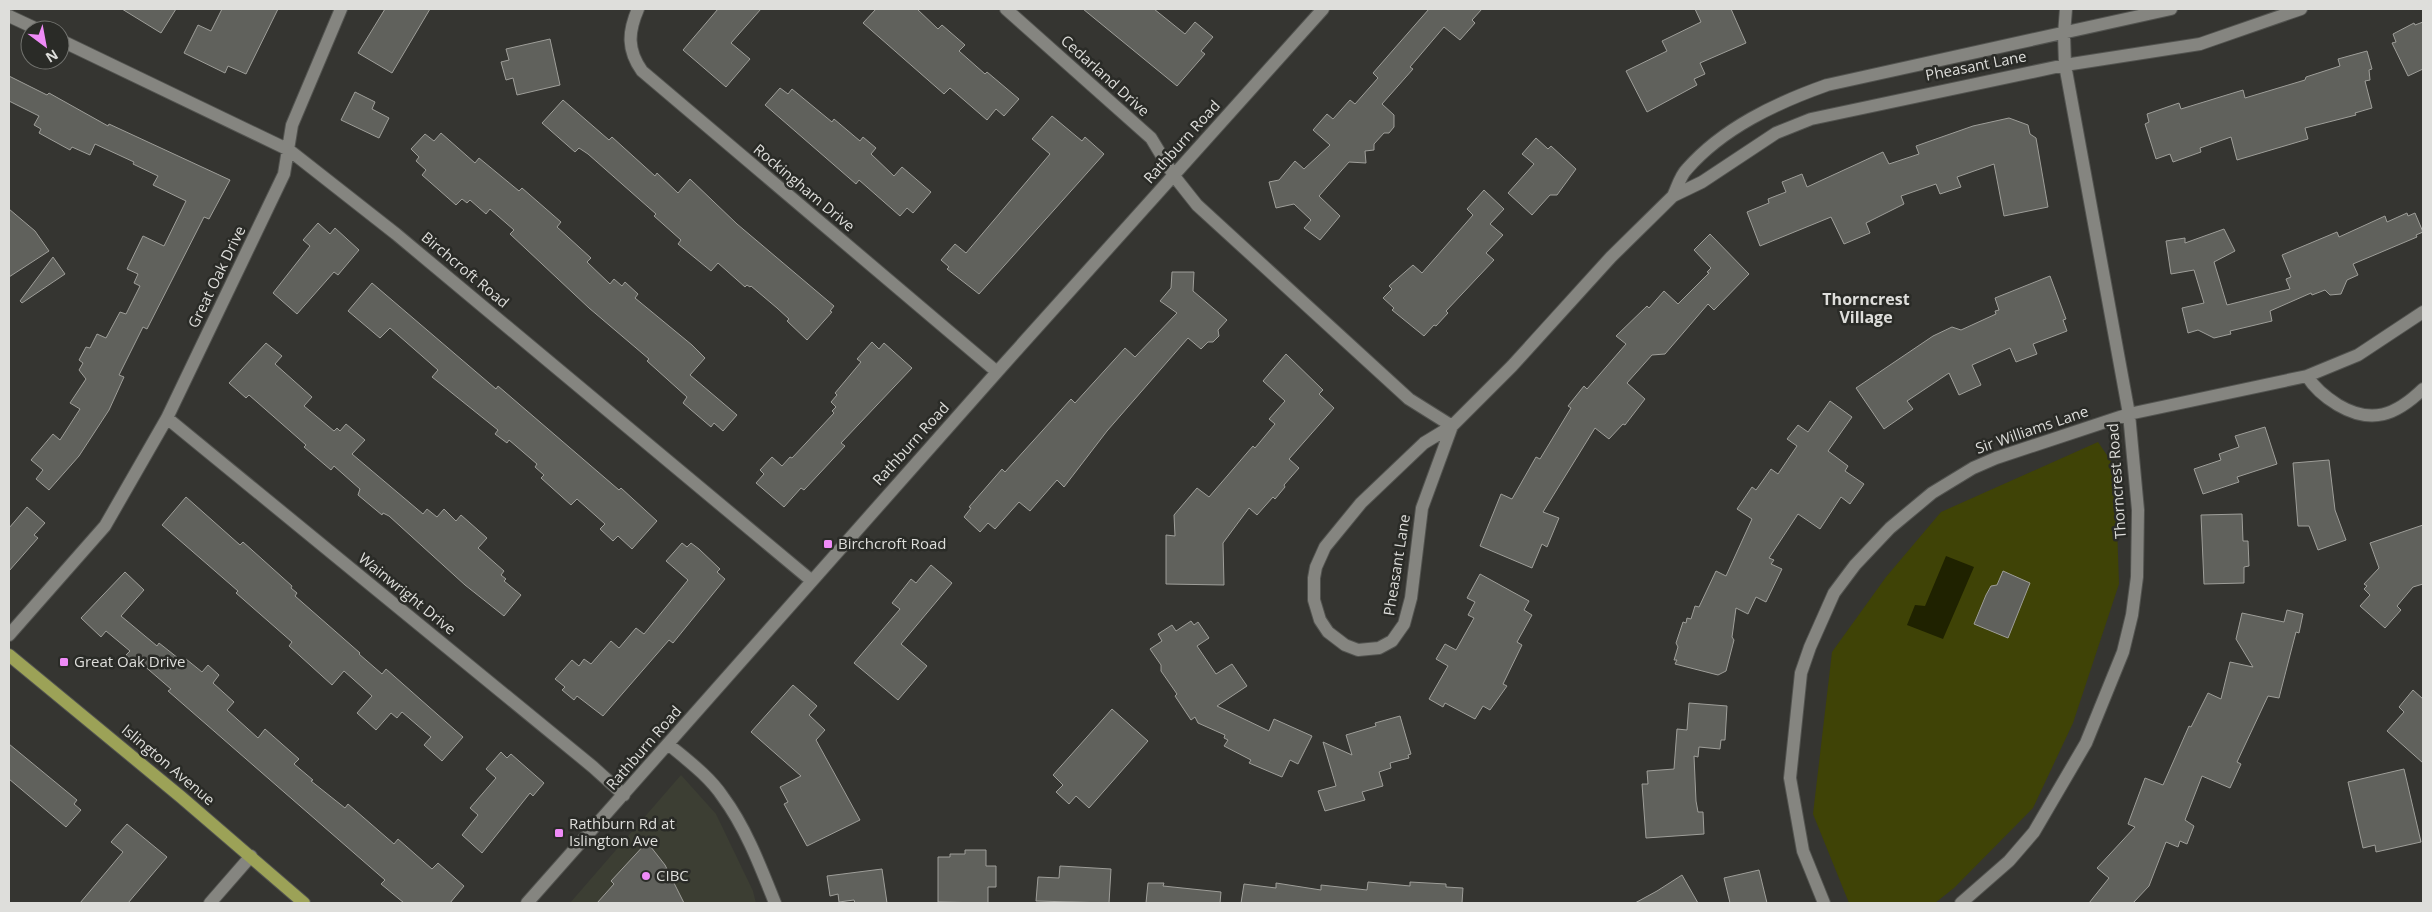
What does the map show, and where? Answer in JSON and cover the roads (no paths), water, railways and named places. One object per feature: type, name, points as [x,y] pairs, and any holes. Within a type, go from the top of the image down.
[{"type":"main road","name":"Islington Avenue","points":[[9,655],[251,856],[304,903]]},
{"type":"street","name":"Great Oak Drive","points":[[9,635],[104,526],[167,418],[284,174],[292,125],[341,9]]},
{"type":"street","name":"Rockingham Drive","points":[[638,9],[631,26],[629,38],[635,61],[642,71],[997,372]]},
{"type":"street","name":"Cedarland Drive","points":[[1006,9],[1151,138],[1174,176]]},
{"type":"street","name":"Rathburn Road","points":[[527,903],[624,796],[997,372],[1323,9]]},
{"type":"street","name":"Thorncrest Road","points":[[1961,903],[2009,861],[2034,832],[2086,742],[2123,652],[2132,615],[2137,577],[2138,510],[2129,414],[2065,65],[2064,34],[2066,9]]},
{"type":"street","name":"Pheasant Lane","points":[[1673,196],[1686,170],[1715,144],[1749,120],[1791,98],[1827,85],[2171,9]]},
{"type":"street","name":"Pheasant Lane","points":[[1452,426],[1422,508],[1411,598],[1404,624],[1392,641],[1379,648],[1358,650],[1345,645],[1328,632],[1318,614],[1314,600],[1314,578],[1320,556],[1325,547],[1361,504],[1424,443],[1452,426],[1512,366],[1611,257],[1673,196],[1702,182],[1776,133],[1811,119],[2065,65],[2200,44],[2301,9]]},
{"type":"street","name":"Birchcroft Road","points":[[70,45],[289,150],[396,234],[812,581]]},
{"type":"street","points":[[1174,176],[1197,205],[1408,399],[1452,426]]},
{"type":"street","name":"Sir Williams Lane","points":[[1824,903],[1803,851],[1790,778],[1802,673],[1810,647],[1834,593],[1855,565],[1890,528],[1932,492],[1973,468],[1996,458],[2129,414],[2307,376],[2358,354],[2423,312]]},
{"type":"street","points":[[2307,376],[2324,396],[2358,415],[2385,414],[2402,407],[2423,388]]},
{"type":"street","name":"Wainwright Drive","points":[[167,418],[593,767],[624,796]]},
{"type":"street","points":[[668,744],[712,783],[724,797],[739,823],[775,903]]},
{"type":"street","points":[[210,903],[251,856]]},
{"type":"place","name":"Birchcroft Road","points":[[828,544]]},
{"type":"place","name":"Great Oak Drive","points":[[64,662]]},
{"type":"place","name":"Rathburn Rd at Islington Ave","points":[[559,833]]},
{"type":"place","name":"CIBC","points":[[646,876]]},
{"type":"district","name":"Thorncrest Village","points":[[1866,308]]}]
